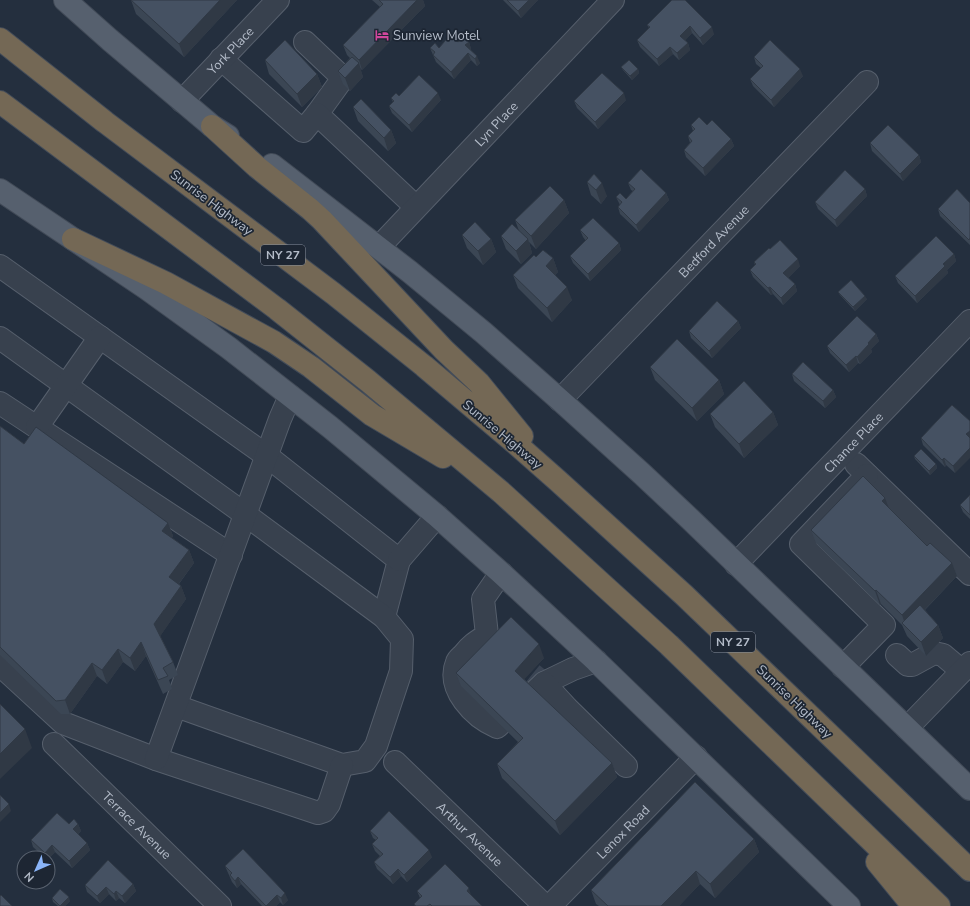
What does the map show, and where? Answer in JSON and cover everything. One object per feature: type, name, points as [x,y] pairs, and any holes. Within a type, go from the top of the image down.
[{"type":"highway","name":"Sunrise Highway","points":[[0,40],[105,122],[334,294],[424,366],[514,442],[684,594],[970,870]]},
{"type":"highway","points":[[0,102],[277,309],[368,381],[501,492],[669,645],[939,906]]},
{"type":"highway","points":[[212,126],[257,167],[305,204],[326,224],[444,350],[479,383],[558,480]]},
{"type":"highway","points":[[73,239],[166,283],[274,342],[312,367],[372,415],[501,492]]},
{"type":"highway","points":[[813,784],[913,906]]},
{"type":"highway","points":[[904,807],[970,857]]},
{"type":"main road","points":[[65,0],[212,126],[262,158],[379,247],[484,333],[647,478],[970,789]]},
{"type":"main road","points":[[0,190],[146,288],[229,348],[362,453],[501,573],[596,661],[849,906]]},
{"type":"street","name":"York Place","points":[[182,101],[278,0]]},
{"type":"street","name":"Lyn Place","points":[[379,247],[613,0]]},
{"type":"street","points":[[221,59],[303,131],[343,78],[305,42]]},
{"type":"street","name":"Bedford Avenue","points":[[560,400],[867,82]]},
{"type":"street","points":[[317,114],[416,207]]},
{"type":"street","points":[[0,266],[267,456],[400,560]]},
{"type":"street","name":"Chance Place","points":[[736,564],[970,321]]},
{"type":"street","points":[[37,427],[100,337]]},
{"type":"street","points":[[0,338],[246,514],[384,617],[402,639],[401,671],[376,746],[364,761],[342,765],[176,706]]},
{"type":"street","points":[[156,760],[290,396]]},
{"type":"street","points":[[0,403],[231,555]]},
{"type":"street","points":[[844,452],[970,574]]},
{"type":"street","points":[[843,667],[884,625],[801,544],[867,475]]},
{"type":"street","points":[[384,617],[400,560],[436,516]]},
{"type":"street","points":[[501,573],[483,599],[487,635],[470,646],[457,661],[454,678],[464,701],[473,711],[487,723],[497,727],[544,683],[573,669],[596,661]]},
{"type":"street","points":[[897,655],[908,665],[912,665],[934,653],[943,655],[966,667],[907,728]]},
{"type":"street","points":[[0,665],[63,723],[156,760],[318,813],[324,811],[329,804],[342,765]]},
{"type":"street","points":[[544,683],[567,708],[626,766]]},
{"type":"street","name":"Terrace Avenue","points":[[54,744],[220,906]]},
{"type":"street","name":"Lenox Road","points":[[550,906],[696,758]]},
{"type":"street","name":"Arthur Avenue","points":[[394,762],[545,906]]},
{"type":"building","points":[[131,0],[220,0],[179,44]]},
{"type":"building","points":[[379,0],[417,0],[359,60],[343,45],[383,4]]},
{"type":"building","points":[[507,0],[529,0],[518,11]]},
{"type":"building","points":[[672,0],[685,0],[712,27],[700,38],[690,26],[680,36],[688,43],[677,53],[670,47],[657,59],[637,40],[650,27],[647,25]]},
{"type":"building","points":[[450,35],[458,42],[464,37],[469,42],[465,45],[477,56],[475,59],[468,53],[451,72],[433,55],[435,52],[430,48],[435,43],[439,48]]},
{"type":"building","points":[[285,40],[317,74],[297,94],[265,60]]},
{"type":"building","points":[[770,40],[800,69],[771,100],[750,79],[763,66],[754,57]]},
{"type":"building","points":[[352,57],[359,63],[345,78],[338,71]]},
{"type":"building","points":[[629,60],[638,69],[630,76],[621,67]]},
{"type":"building","points":[[602,73],[624,93],[595,122],[574,101]]},
{"type":"building","points":[[419,75],[438,93],[409,125],[389,106],[394,101],[391,98],[396,93],[399,96]]},
{"type":"building","points":[[361,99],[391,130],[384,138],[353,107]]},
{"type":"building","points":[[699,117],[707,125],[712,120],[731,139],[703,168],[684,150],[692,141],[688,136],[695,129],[691,125]]},
{"type":"building","points":[[888,125],[919,155],[900,174],[870,143]]},
{"type":"building","points":[[641,169],[666,193],[636,225],[618,207],[622,202],[616,197],[620,193],[626,199],[635,189],[628,183]]},
{"type":"building","points":[[845,170],[865,189],[835,220],[815,202]]},
{"type":"building","points":[[594,174],[602,183],[596,190],[587,182]]},
{"type":"building","points":[[550,186],[564,200],[531,236],[515,220]]},
{"type":"building","points":[[957,189],[970,203],[969,240],[938,209]]},
{"type":"building","points":[[593,218],[619,243],[588,274],[570,256],[588,238],[580,230]]},
{"type":"building","points":[[475,222],[491,239],[478,251],[462,235]]},
{"type":"building","points":[[512,224],[528,239],[516,251],[501,236]]},
{"type":"building","points":[[936,236],[954,254],[943,264],[945,266],[915,296],[895,276]]},
{"type":"building","points":[[780,240],[798,259],[783,273],[795,284],[781,298],[770,287],[768,288],[750,270],[756,264],[754,262]]},
{"type":"building","points":[[543,250],[553,258],[546,266],[567,287],[547,308],[513,275],[534,255],[536,257]]},
{"type":"building","points":[[851,280],[865,296],[853,307],[838,292]]},
{"type":"building","points":[[717,301],[738,321],[709,351],[689,331]]},
{"type":"building","points":[[857,316],[876,334],[857,357],[856,356],[846,365],[827,346]]},
{"type":"building","points":[[677,339],[719,380],[692,408],[650,367]]},
{"type":"building","points":[[803,362],[833,390],[823,401],[792,374]]},
{"type":"building","points":[[744,381],[773,412],[739,444],[710,414]]},
{"type":"building","points":[[952,405],[970,421],[970,431],[966,434],[970,438],[970,448],[953,466],[944,458],[942,460],[921,438]]},
{"type":"building","points":[[0,426],[24,444],[36,427],[168,523],[162,531],[189,550],[169,577],[181,586],[154,624],[173,662],[163,668],[168,676],[158,680],[141,642],[130,658],[118,649],[102,670],[92,663],[65,700],[56,701],[0,647]]},
{"type":"building","points":[[921,449],[936,464],[929,471],[914,456]]},
{"type":"building","points":[[863,476],[885,498],[882,501],[927,546],[930,543],[952,563],[902,615],[811,530]]},
{"type":"building","points":[[970,495],[970,515],[960,505]]},
{"type":"building","points":[[920,605],[938,625],[921,642],[902,623]]},
{"type":"building","points":[[511,617],[539,644],[515,671],[612,763],[555,821],[497,764],[523,738],[456,673]]},
{"type":"building","points":[[0,704],[25,729],[0,754]]},
{"type":"building","points":[[695,782],[754,839],[710,884],[696,871],[661,906],[608,906],[591,890]]},
{"type":"building","points":[[0,795],[9,804],[0,813]]},
{"type":"building","points":[[389,811],[429,850],[404,875],[398,869],[390,877],[374,862],[383,854],[372,844],[378,838],[370,831]]},
{"type":"building","points":[[57,813],[69,824],[74,819],[78,824],[73,829],[87,843],[69,861],[52,845],[48,850],[42,850],[31,840]]},
{"type":"building","points":[[243,849],[285,893],[281,898],[277,895],[266,906],[238,877],[235,881],[230,875],[232,873],[225,866]]},
{"type":"building","points":[[108,860],[133,884],[122,896],[116,891],[114,894],[106,887],[97,896],[85,885]]},
{"type":"building","points":[[445,864],[469,888],[467,891],[482,906],[432,906],[430,904],[427,906],[416,906],[414,904],[422,896],[417,891]]},
{"type":"building","points":[[60,889],[69,897],[60,906],[52,898]]},
{"type":"building","points":[[1,895],[12,906],[0,906]]},
{"type":"tunnel","points":[[507,653],[544,683]]},
{"type":"place","name":"Sunview Motel","points":[[382,35]]}]
